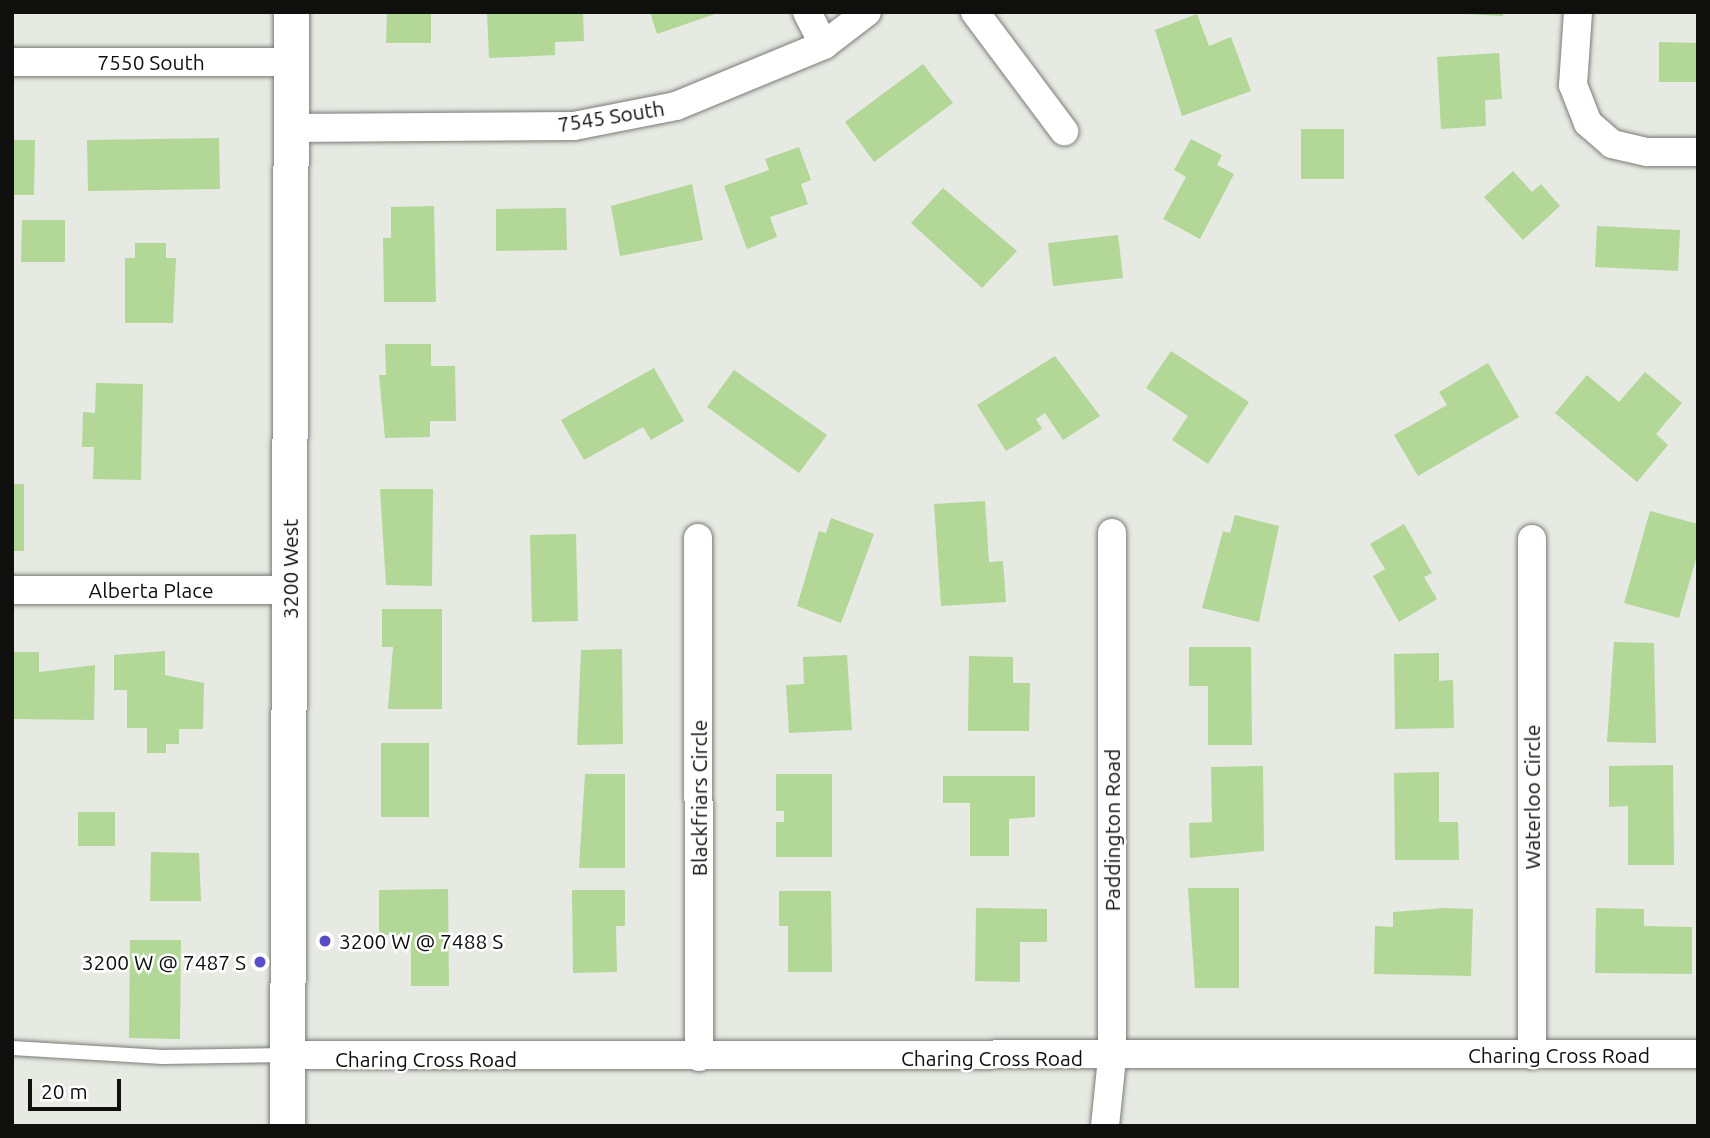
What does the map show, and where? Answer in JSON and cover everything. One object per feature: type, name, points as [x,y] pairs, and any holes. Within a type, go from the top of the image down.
[{"type":"street","name":"3200 West","points":[[287,1126],[291,12]]},
{"type":"street","points":[[807,12],[824,45]]},
{"type":"street","name":"7545 South","points":[[291,128],[574,126],[676,106],[824,45],[867,12]]},
{"type":"street","points":[[975,12],[1064,131]]},
{"type":"street","points":[[1578,12],[1573,85],[1588,123],[1612,144],[1647,152],[1698,152]]},
{"type":"street","name":"7550 South","points":[[12,62],[291,62]]},
{"type":"street","name":"Paddington Road","points":[[1105,1126],[1112,1058],[1112,533]]},
{"type":"street","name":"Blackfriars Circle","points":[[698,538],[699,1058]]},
{"type":"street","name":"Waterloo Circle","points":[[1532,539],[1532,1055]]},
{"type":"street","name":"Alberta Place","points":[[12,590],[290,590]]},
{"type":"street","name":"Charing Cross Road","points":[[288,1055],[1112,1058],[1698,1054]]},
{"type":"lane","points":[[12,1048],[163,1058],[288,1055]]},
{"type":"building","points":[[387,12],[431,12],[431,43],[386,43]]},
{"type":"building","points":[[487,12],[583,12],[584,41],[555,42],[555,55],[489,58]]},
{"type":"building","points":[[650,12],[717,12],[718,13],[657,34]]},
{"type":"building","points":[[1503,12],[1503,16],[1467,14]]},
{"type":"building","points":[[1197,14],[1209,46],[1231,37],[1251,91],[1182,116],[1155,30]]},
{"type":"building","points":[[1659,42],[1698,43],[1698,82],[1659,82]]},
{"type":"building","points":[[1499,53],[1502,99],[1485,100],[1486,126],[1441,129],[1437,57]]},
{"type":"building","points":[[923,64],[953,103],[874,162],[845,122]]},
{"type":"building","points":[[1301,129],[1344,129],[1344,179],[1301,179]]},
{"type":"building","points":[[219,138],[220,189],[88,191],[87,140]]},
{"type":"building","points":[[1191,139],[1222,155],[1217,165],[1234,174],[1200,239],[1163,219],[1186,177],[1174,170]]},
{"type":"building","points":[[12,140],[35,140],[34,195],[12,195]]},
{"type":"building","points":[[799,147],[811,180],[801,184],[808,204],[770,217],[777,237],[747,249],[724,186],[769,170],[765,159]]},
{"type":"building","points":[[1513,171],[1532,192],[1541,184],[1560,206],[1523,240],[1484,197]]},
{"type":"building","points":[[692,184],[703,240],[620,256],[611,206]]},
{"type":"building","points":[[943,188],[1017,251],[982,288],[911,223]]},
{"type":"building","points":[[434,206],[436,302],[384,302],[383,238],[391,238],[391,207]]},
{"type":"building","points":[[566,208],[567,250],[496,251],[496,209]]},
{"type":"building","points":[[22,220],[65,220],[65,262],[21,262]]},
{"type":"building","points":[[1597,226],[1680,230],[1678,271],[1595,267]]},
{"type":"building","points":[[1118,235],[1123,278],[1053,286],[1048,243]]},
{"type":"building","points":[[135,243],[166,243],[166,258],[176,258],[173,323],[125,323],[125,258],[135,258]]},
{"type":"building","points":[[385,344],[431,344],[431,366],[455,366],[456,421],[430,421],[430,437],[385,438],[379,375],[386,375]]},
{"type":"building","points":[[1171,351],[1249,402],[1208,464],[1172,440],[1188,416],[1146,388]]},
{"type":"building","points":[[1055,356],[1100,416],[1063,440],[1045,413],[1036,419],[1042,429],[1006,451],[977,405]]},
{"type":"building","points":[[1488,363],[1519,417],[1418,476],[1394,435],[1447,405],[1439,392]]},
{"type":"building","points":[[654,368],[684,421],[651,440],[643,427],[584,460],[561,420]]},
{"type":"building","points":[[734,370],[827,435],[799,473],[707,407]]},
{"type":"building","points":[[1645,372],[1682,403],[1656,434],[1668,445],[1637,482],[1555,413],[1587,375],[1619,402]]},
{"type":"building","points":[[96,383],[143,384],[141,480],[93,479],[94,447],[82,447],[83,412],[95,413]]},
{"type":"building","points":[[12,484],[24,484],[24,551],[12,551]]},
{"type":"building","points":[[380,489],[433,489],[432,586],[386,585]]},
{"type":"building","points":[[985,501],[989,562],[1003,561],[1006,602],[941,606],[934,504]]},
{"type":"building","points":[[1650,511],[1698,524],[1698,552],[1679,618],[1624,603]]},
{"type":"building","points":[[1235,515],[1279,526],[1259,622],[1202,608],[1223,531],[1230,533]]},
{"type":"building","points":[[831,518],[874,534],[841,623],[797,606],[819,531],[826,533]]},
{"type":"building","points":[[1404,524],[1432,573],[1424,577],[1437,599],[1399,622],[1373,576],[1385,569],[1370,544]]},
{"type":"building","points":[[576,534],[578,621],[532,622],[530,535]]},
{"type":"building","points":[[382,609],[442,609],[442,709],[388,709],[393,647],[382,647]]},
{"type":"building","points":[[1614,642],[1654,643],[1656,743],[1607,742]]},
{"type":"building","points":[[1189,647],[1251,647],[1252,745],[1208,745],[1208,686],[1189,686]]},
{"type":"building","points":[[622,649],[623,744],[577,745],[581,650]]},
{"type":"building","points":[[165,651],[165,675],[204,683],[203,729],[179,729],[179,744],[166,744],[166,753],[147,753],[147,728],[127,728],[127,690],[114,690],[114,655]]},
{"type":"building","points":[[12,652],[39,652],[39,672],[95,665],[94,720],[12,719]]},
{"type":"building","points":[[1439,653],[1439,681],[1453,680],[1454,728],[1395,729],[1394,654]]},
{"type":"building","points":[[847,655],[852,730],[789,733],[786,685],[804,684],[803,657]]},
{"type":"building","points":[[969,656],[1013,657],[1013,683],[1030,683],[1029,731],[968,731]]},
{"type":"building","points":[[381,743],[429,743],[429,817],[381,817]]},
{"type":"building","points":[[1673,765],[1674,865],[1628,865],[1628,806],[1609,807],[1609,766]]},
{"type":"building","points":[[1263,766],[1264,851],[1190,858],[1189,823],[1212,822],[1211,767]]},
{"type":"building","points":[[1439,772],[1439,822],[1458,822],[1459,860],[1395,860],[1394,773]]},
{"type":"building","points":[[585,774],[625,774],[625,868],[579,868]]},
{"type":"building","points":[[776,774],[832,774],[832,857],[776,857],[776,822],[784,822],[784,811],[776,811]]},
{"type":"building","points":[[943,776],[1035,776],[1035,817],[1009,819],[1009,856],[970,856],[970,803],[943,803]]},
{"type":"building","points":[[78,812],[115,812],[115,846],[78,846]]},
{"type":"building","points":[[151,852],[199,853],[201,901],[150,901]]},
{"type":"building","points":[[1188,888],[1239,888],[1239,988],[1195,988]]},
{"type":"building","points":[[448,889],[449,986],[411,986],[411,935],[379,935],[379,890]]},
{"type":"building","points":[[572,890],[625,890],[625,926],[616,926],[617,972],[573,973]]},
{"type":"building","points":[[779,891],[831,891],[832,972],[788,972],[788,926],[779,926]]},
{"type":"building","points":[[976,908],[1047,909],[1047,942],[1020,942],[1020,982],[975,981]]},
{"type":"building","points":[[1596,908],[1644,909],[1644,926],[1692,927],[1692,974],[1595,973]]},
{"type":"building","points":[[1473,909],[1471,976],[1374,974],[1375,926],[1393,927],[1393,912]]},
{"type":"building","points":[[130,940],[181,940],[180,1039],[129,1038]]},
{"type":"place","name":"3200 W @ 7488 S","points":[[325,941]]},
{"type":"place","name":"3200 W @ 7487 S","points":[[260,962]]}]
